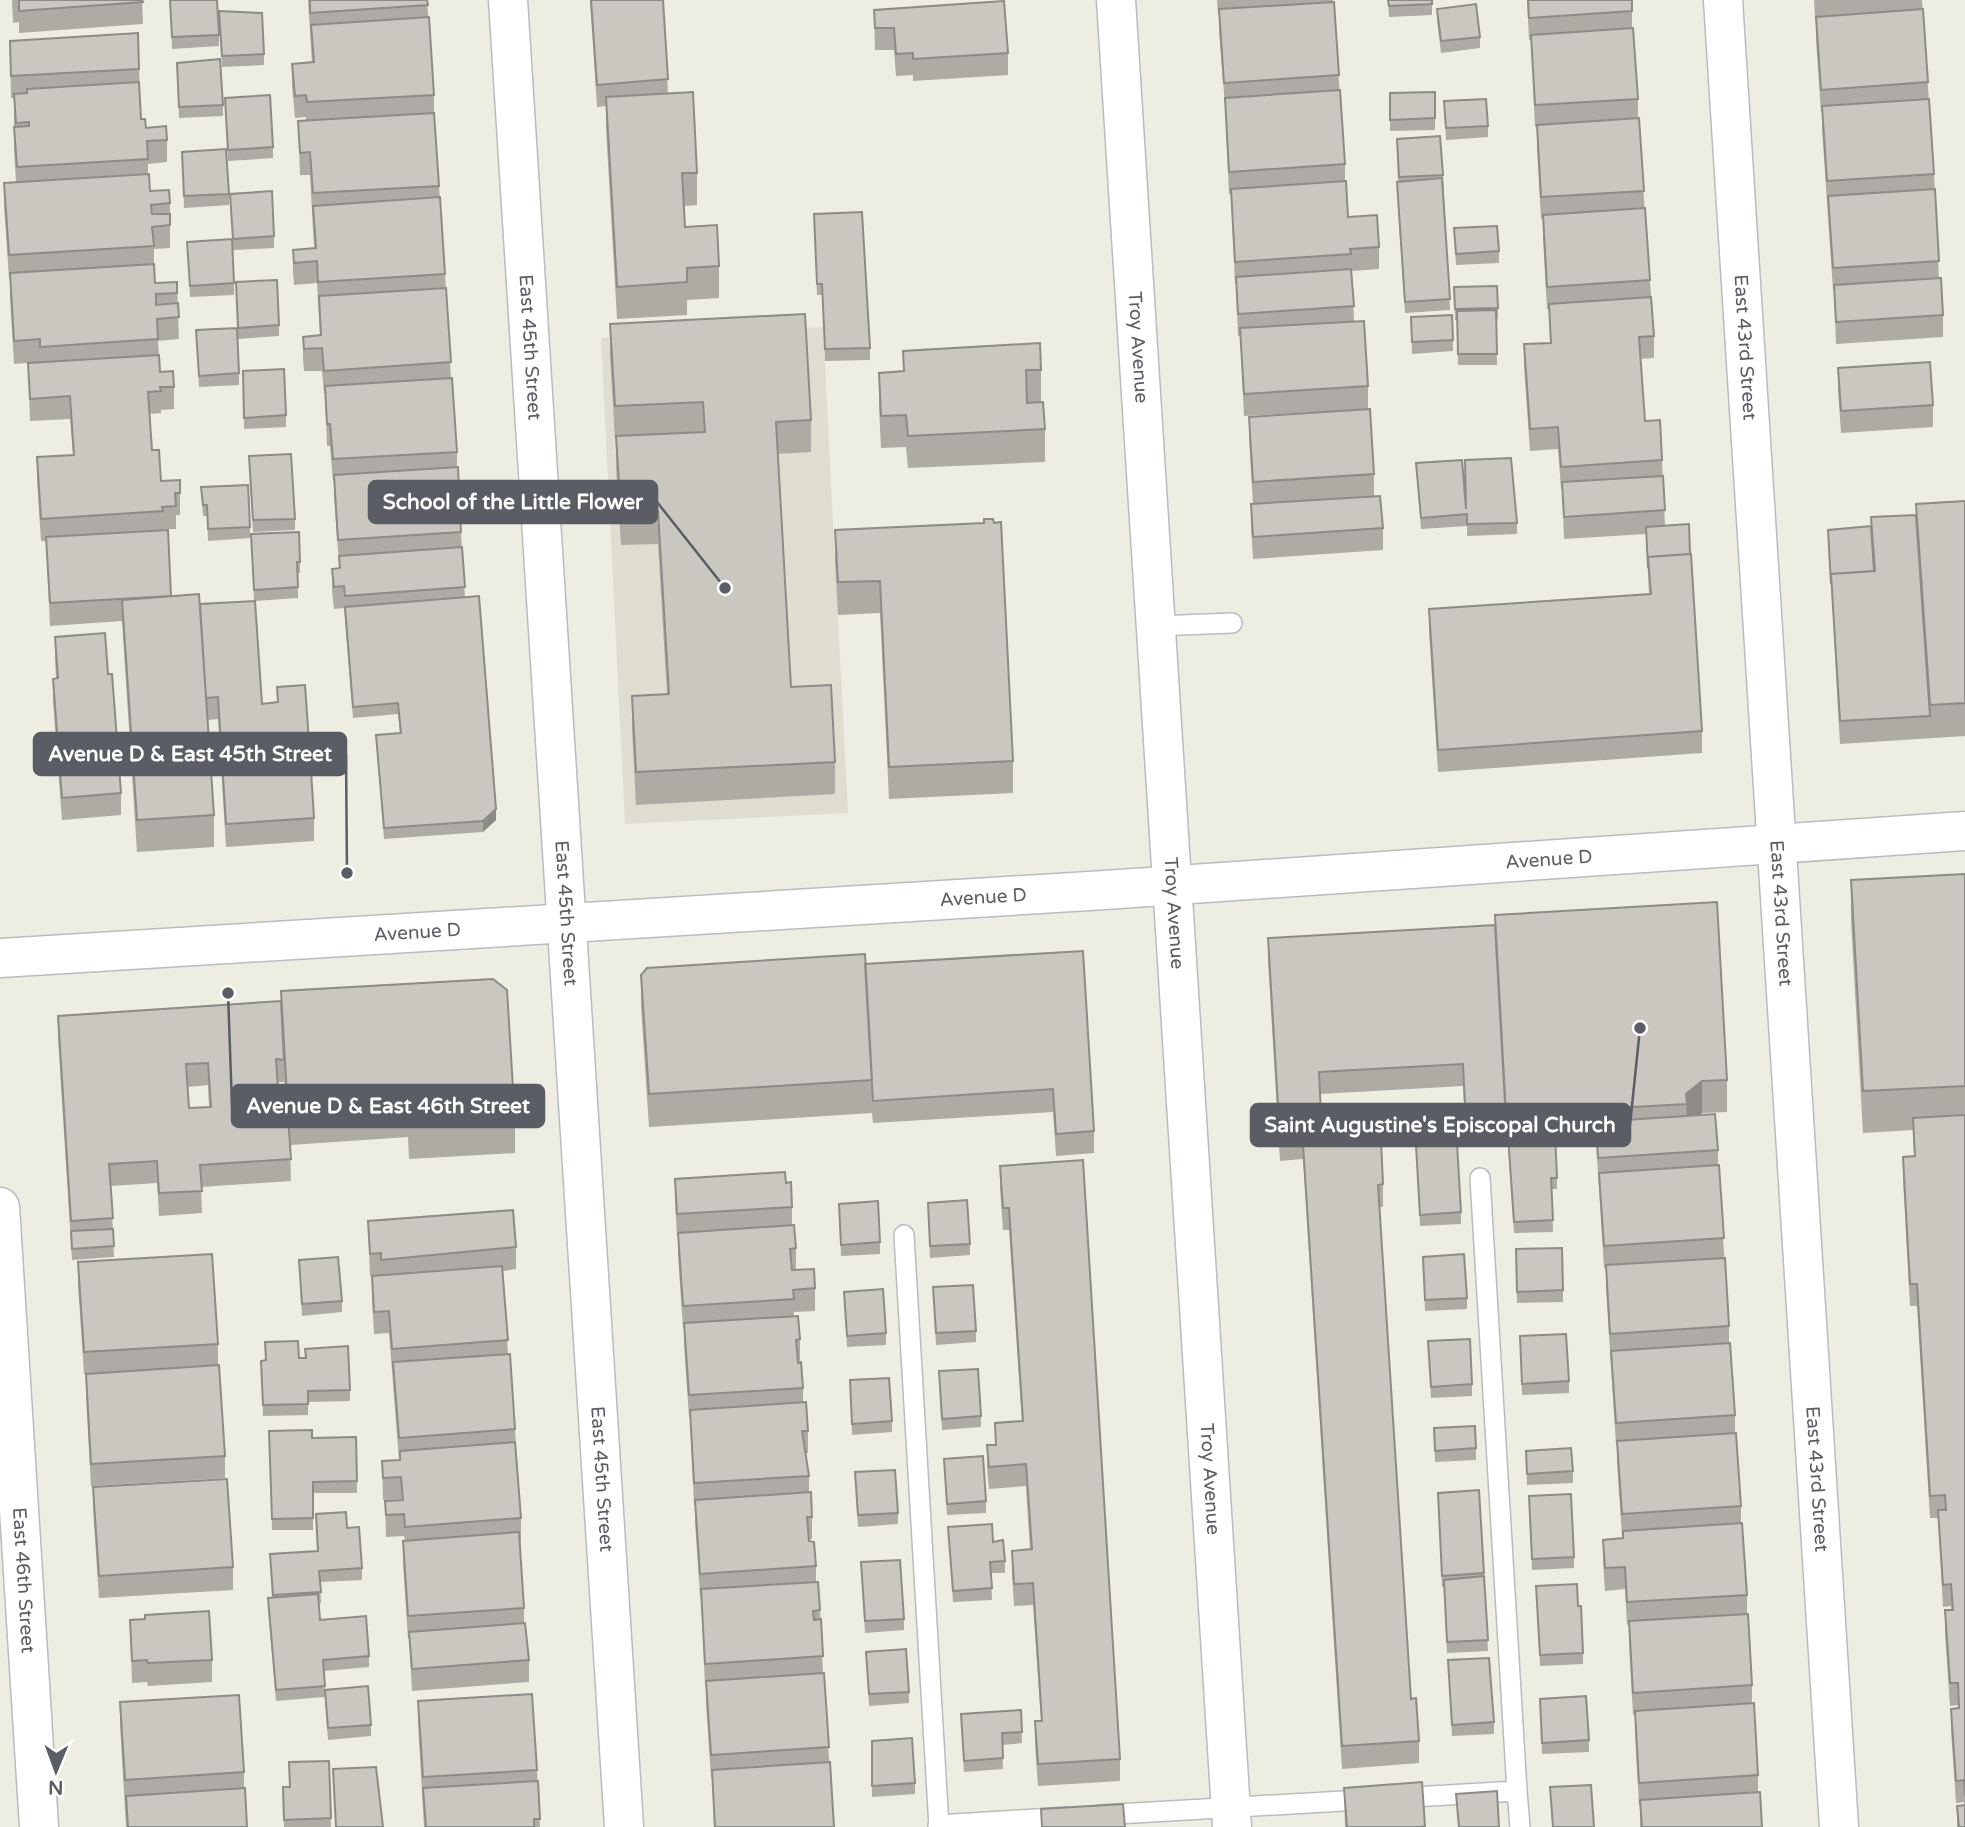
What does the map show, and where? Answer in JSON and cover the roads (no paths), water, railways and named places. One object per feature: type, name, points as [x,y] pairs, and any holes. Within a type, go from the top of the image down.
[{"type":"street","name":"East 45th Street","points":[[508,0],[569,921],[624,1827]]},
{"type":"street","name":"Troy Avenue","points":[[1116,0],[1231,1816]]},
{"type":"street","name":"East 43rd Street","points":[[1723,0],[1839,1827]]},
{"type":"street","name":"Avenue D","points":[[0,958],[1965,831]]},
{"type":"street","name":"East 46th Street","points":[[0,1207],[39,1827]]},
{"type":"lane","points":[[1155,626],[1232,623]]},
{"type":"lane","points":[[1479,1178],[1520,1827]]},
{"type":"lane","points":[[904,1235],[939,1826],[1231,1816],[1517,1791]]},
{"type":"place","name":"School of the Little Flower","points":[[725,588]]},
{"type":"place","name":"Avenue D & East 45th Street","points":[[347,873]]},
{"type":"place","name":"Avenue D & East 46th Street","points":[[228,993]]},
{"type":"place","name":"Saint Augustine's Episcopal Church","points":[[1640,1028]]}]
